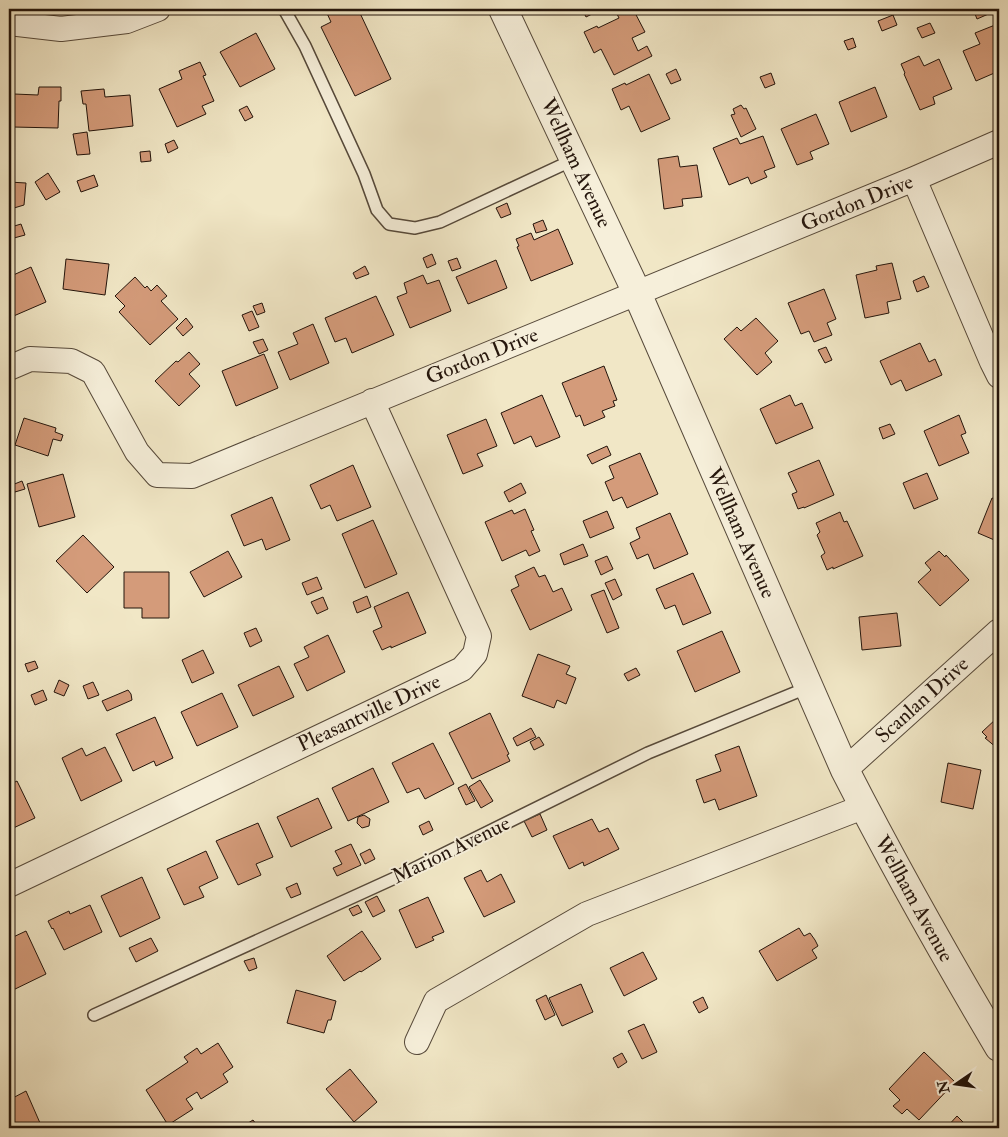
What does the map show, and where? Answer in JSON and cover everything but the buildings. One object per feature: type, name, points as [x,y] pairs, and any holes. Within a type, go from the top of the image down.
[{"type":"street","points":[[9,23],[61,29],[126,21],[158,9]]},
{"type":"street","name":"Wellham Avenue","points":[[503,9],[637,293],[845,770],[863,807],[938,943],[995,1032]]},
{"type":"street","name":"Gordon Drive","points":[[9,368],[30,359],[71,361],[93,372],[137,452],[157,475],[192,476],[914,179],[999,142]]},
{"type":"street","points":[[914,179],[999,376]]},
{"type":"street","name":"Pleasantville Drive","points":[[9,885],[462,669],[475,654],[479,636],[372,401]]},
{"type":"street","name":"Scanlan Drive","points":[[845,770],[999,631]]},
{"type":"street","points":[[417,1042],[436,1001],[587,914],[863,807]]},
{"type":"lane","points":[[284,9],[305,46],[364,174],[377,210],[389,224],[415,228],[440,222],[575,160]]},
{"type":"lane","name":"Marion Avenue","points":[[94,1015],[397,877],[648,753],[809,687]]}]
